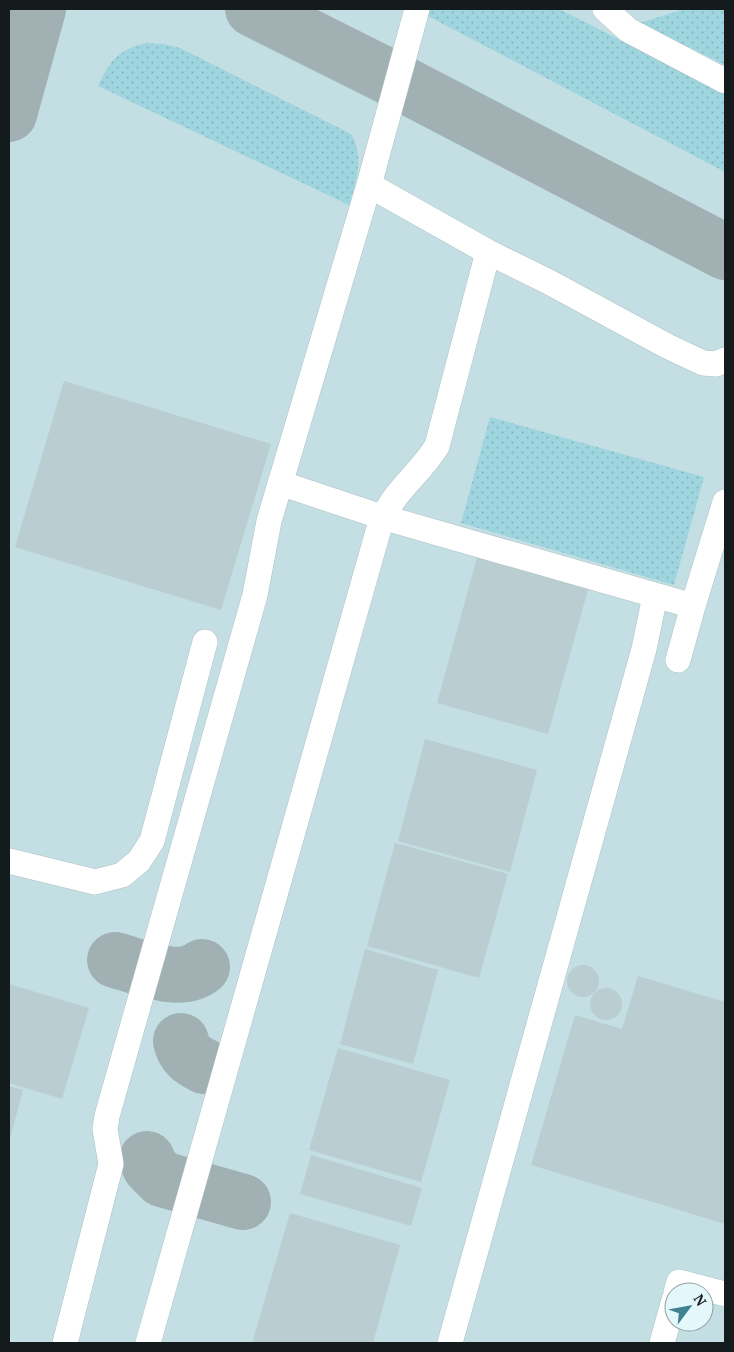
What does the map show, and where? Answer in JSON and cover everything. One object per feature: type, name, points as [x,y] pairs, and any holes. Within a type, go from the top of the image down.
[{"type":"lane","points":[[65,1343],[110,1164],[105,1129],[108,1116],[255,595],[269,521],[369,185],[417,9]]},
{"type":"lane","points":[[605,9],[628,30],[725,81]]},
{"type":"lane","points":[[369,185],[488,252],[549,282],[667,346],[703,363],[716,364],[725,360]]},
{"type":"lane","points":[[148,1343],[382,517],[391,501],[430,459],[437,446],[488,252]]},
{"type":"lane","points":[[280,483],[382,517],[693,606]]},
{"type":"lane","points":[[678,660],[725,502]]},
{"type":"lane","points":[[450,1343],[644,649],[655,596]]},
{"type":"lane","points":[[9,861],[95,882],[122,875],[139,861],[152,841],[205,642]]},
{"type":"shaded area","points":[[9,9],[725,9],[725,1343],[9,1343]]},
{"type":"shaded area","points":[[428,9],[559,9],[725,93],[725,172],[426,15]]},
{"type":"shaded area","points":[[684,9],[725,9],[725,65],[640,23]]},
{"type":"shaded area","points":[[147,43],[180,48],[351,134],[358,152],[358,170],[349,205],[98,86],[116,57],[129,49]]},
{"type":"shaded area","points":[[490,417],[704,477],[674,585],[461,523]]},
{"type":"building","points":[[64,381],[271,444],[221,610],[15,547]]},
{"type":"building","points":[[478,554],[589,586],[548,734],[437,703]]},
{"type":"building","points":[[425,739],[537,770],[510,872],[398,841]]},
{"type":"building","points":[[395,843],[508,874],[479,978],[367,946]]},
{"type":"building","points":[[365,949],[438,970],[413,1064],[340,1044]]},
{"type":"building","points":[[583,965],[589,966],[594,970],[598,975],[598,987],[594,992],[589,996],[583,997],[577,996],[572,992],[568,987],[567,981],[568,975],[572,970],[577,966]]},
{"type":"building","points":[[638,976],[725,1002],[725,1224],[531,1165],[575,1015],[622,1029]]},
{"type":"building","points":[[9,984],[89,1008],[62,1099],[9,1083]]},
{"type":"building","points":[[606,988],[617,993],[622,1004],[617,1015],[606,1020],[595,1015],[590,1004],[595,993]]},
{"type":"building","points":[[338,1048],[450,1080],[421,1182],[309,1150]]},
{"type":"building","points":[[9,1086],[23,1090],[9,1142]]},
{"type":"building","points":[[311,1155],[422,1188],[411,1226],[300,1194]]},
{"type":"building","points":[[290,1213],[400,1245],[373,1343],[252,1343]]},
{"type":"taxiway","points":[[9,114],[38,9]]},
{"type":"taxiway","points":[[253,9],[397,81],[725,252]]},
{"type":"taxiway","points":[[115,960],[172,975],[193,972],[202,967]]},
{"type":"taxiway","points":[[181,1041],[184,1050],[189,1056],[204,1066]]},
{"type":"taxiway","points":[[147,1159],[150,1167],[162,1179],[243,1202]]}]
